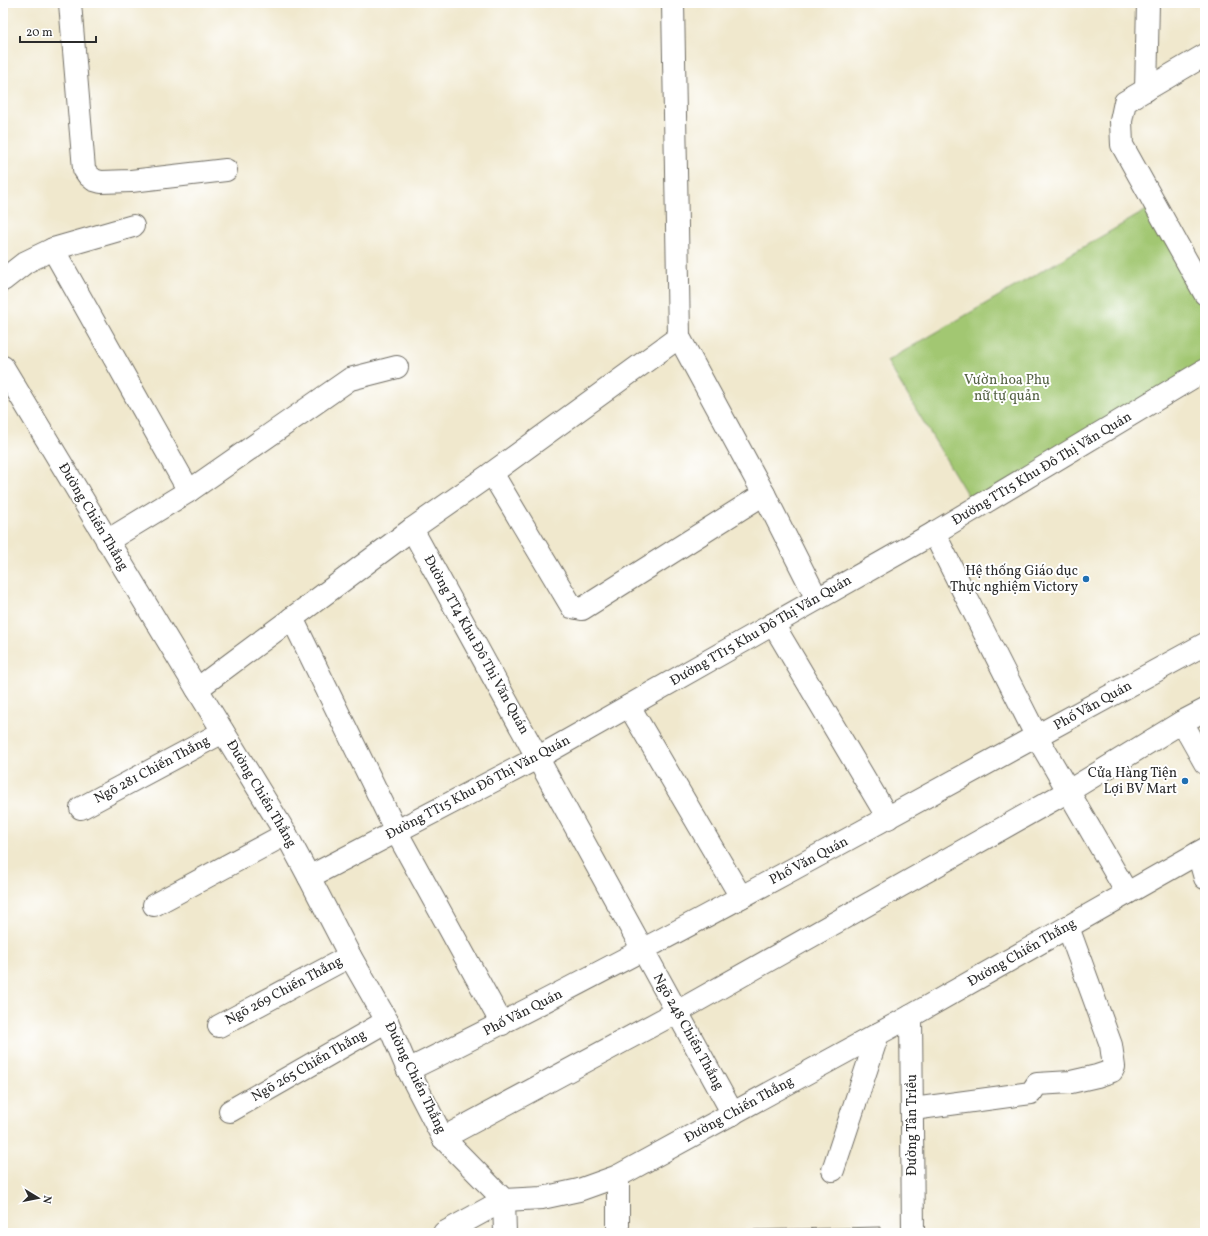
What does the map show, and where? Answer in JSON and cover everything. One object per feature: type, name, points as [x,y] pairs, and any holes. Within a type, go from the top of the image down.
[{"type":"street","points":[[70,3],[84,169],[88,175],[94,180],[101,182],[131,181],[226,170]]},
{"type":"street","points":[[673,3],[679,337],[764,494],[817,599]]},
{"type":"street","points":[[1146,90],[1148,3]]},
{"type":"street","points":[[1205,55],[1125,102],[1121,121],[1122,145],[1205,294]]},
{"type":"street","points":[[3,280],[26,262],[53,249],[133,226]]},
{"type":"street","points":[[53,249],[189,491]]},
{"type":"street","points":[[197,688],[412,529],[492,473],[679,337]]},
{"type":"street","name":"Đường Chiến Thắng","points":[[3,367],[286,834],[350,956],[387,1021],[408,1070],[443,1138],[504,1200],[542,1198],[578,1190],[618,1176],[911,1016],[1201,851]]},
{"type":"street","points":[[108,541],[189,491],[350,380],[397,367]]},
{"type":"street","name":"Đường TT15 Khu Đô Thị Văn Quán","points":[[309,877],[537,758],[629,706],[934,533],[1205,370]]},
{"type":"street","points":[[492,473],[572,607],[582,609],[764,494]]},
{"type":"street","name":"Đường TT4 Khu Đô Thị Văn Quán","points":[[412,529],[644,950]]},
{"type":"street","points":[[934,533],[1037,737],[1127,893]]},
{"type":"street","points":[[292,618],[396,831],[502,1024]]},
{"type":"street","points":[[773,624],[888,818]]},
{"type":"street","name":"Phố Văn Quán","points":[[408,1070],[502,1024],[644,950],[1205,644]]},
{"type":"street","points":[[629,706],[741,897]]},
{"type":"street","points":[[443,1138],[677,1012],[1068,791],[1182,722],[1205,710]]},
{"type":"street","points":[[1182,722],[1205,763]]},
{"type":"street","name":"Ngõ 281 Chiến Thắng","points":[[81,808],[223,732]]},
{"type":"street","points":[[154,905],[286,834]]},
{"type":"street","points":[[1201,851],[1205,878]]},
{"type":"street","points":[[912,1109],[1031,1093],[1037,1084],[1071,1082],[1112,1071],[1114,1062],[1111,1045],[1068,927]]},
{"type":"street","name":"Ngõ 248 Chiến Thắng","points":[[644,950],[733,1114]]},
{"type":"street","name":"Ngõ 269 Chiến Thắng","points":[[219,1026],[350,956]]},
{"type":"street","name":"Đường Tân Triều","points":[[911,1016],[913,1233]]},
{"type":"street","name":"Ngõ 265 Chiến Thắng","points":[[230,1111],[387,1021]]},
{"type":"street","points":[[833,1170],[878,1034]]},
{"type":"street","points":[[618,1176],[618,1233]]},
{"type":"street","points":[[444,1233],[504,1200],[505,1233]]},
{"type":"green space","name":"Vườn hoa Phụ nữ tự quản","points":[[1152,207],[1205,303],[1205,365],[974,506],[887,361]]},
{"type":"building","points":[[880,1227],[880,1233],[704,1233],[704,1231]]},
{"type":"place","name":"Hệ thống Giáo dục Thực nghiệm Victory","points":[[1086,579]]},
{"type":"place","name":"Cửa Hàng Tiện Lợi BV Mart","points":[[1185,781]]}]
